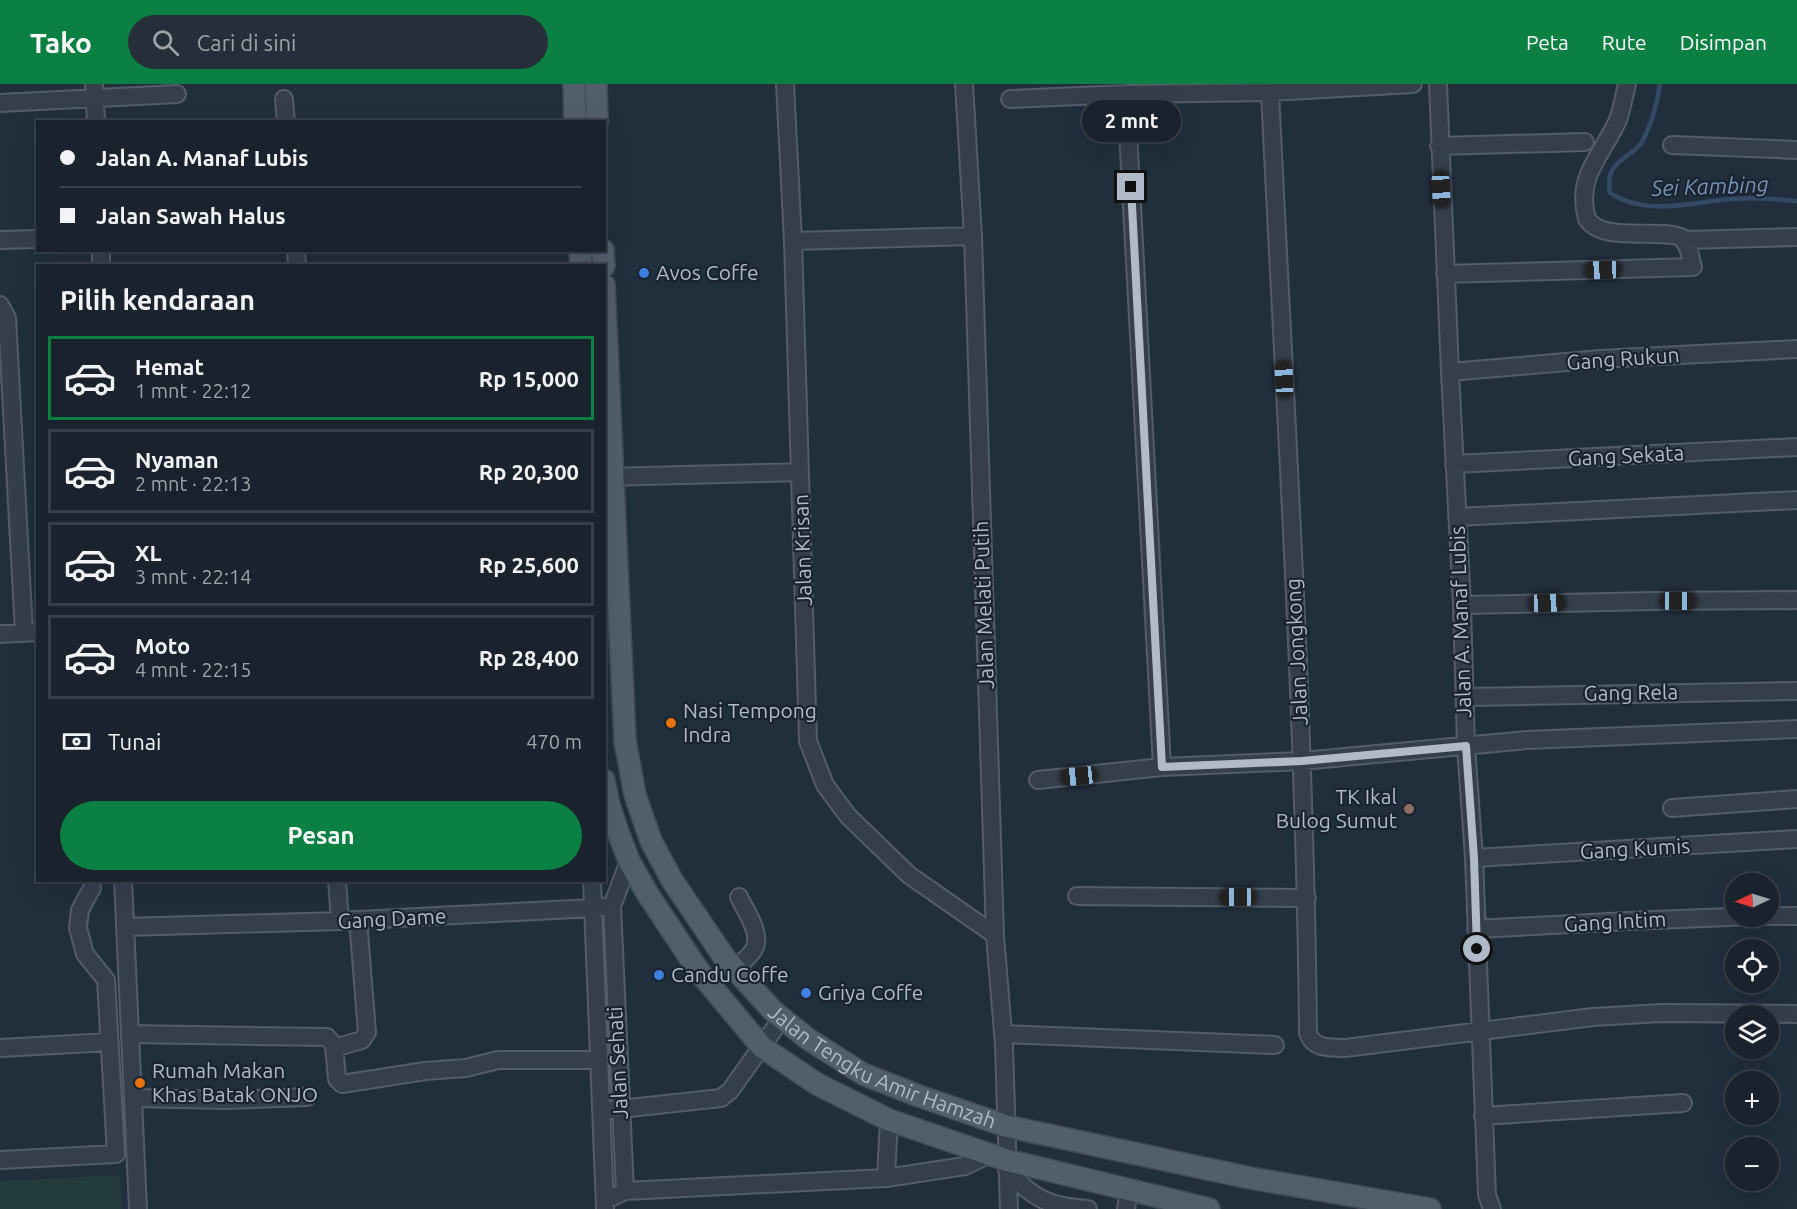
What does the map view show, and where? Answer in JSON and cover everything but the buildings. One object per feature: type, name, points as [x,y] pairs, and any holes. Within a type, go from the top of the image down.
[{"type":"main road","points":[[574,84],[575,120]]},
{"type":"main road","points":[[596,84],[597,120]]},
{"type":"main road","name":"Jalan Tengku Amir Hamzah","points":[[606,362],[609,477],[625,741],[635,795],[651,841],[672,880],[724,957],[773,1011],[808,1039],[863,1074],[1006,1126],[1251,1178],[1430,1209]]},
{"type":"main road","name":"Jalan Tengku Amir Hamzah","points":[[607,805],[629,861],[700,974],[762,1047],[817,1084],[889,1120],[1001,1161],[1128,1199],[1209,1209]]},
{"type":"street","name":"Jalan Krisan","points":[[785,84],[793,241],[808,741],[825,785],[848,816],[909,875],[995,935]]},
{"type":"street","name":"Jalan Melati Putih","points":[[964,84],[973,236],[995,935],[1003,1034],[1006,1126],[1001,1161],[1009,1209]]},
{"type":"street","points":[[1010,99],[1126,94],[1270,92],[1413,84]]},
{"type":"street","name":"Jalan A. Manaf Lubis","points":[[1438,84],[1449,372],[1462,605],[1466,746],[1474,858],[1487,1204]]},
{"type":"street","points":[[1445,274],[1694,267],[1684,240],[1678,235],[1617,233],[1599,230],[1587,219],[1584,196],[1590,166],[1618,119],[1627,84]]},
{"type":"street","points":[[0,103],[94,92],[177,94]]},
{"type":"street","points":[[94,92],[96,120]]},
{"type":"street","name":"Jalan Jongkong","points":[[1270,92],[1302,761],[1307,898],[1308,1033],[1310,1040],[1319,1046],[1345,1048],[1479,1031]]},
{"type":"street","points":[[1126,94],[1162,767]]},
{"type":"street","points":[[284,99],[286,120]]},
{"type":"street","points":[[1439,147],[1586,142]]},
{"type":"street","points":[[1672,145],[1797,150]]},
{"type":"street","points":[[793,241],[973,236]]},
{"type":"street","points":[[1684,240],[1797,237]]},
{"type":"street","points":[[0,240],[36,238]]},
{"type":"street","points":[[0,305],[8,318],[31,633],[0,634]]},
{"type":"street","name":"Gang Rukun","points":[[1449,372],[1601,359],[1797,349]]},
{"type":"street","name":"Gang Sekata","points":[[1454,464],[1797,447]]},
{"type":"street","points":[[609,477],[800,472]]},
{"type":"street","points":[[1457,517],[1797,500]]},
{"type":"street","points":[[1462,605],[1797,600]]},
{"type":"street","name":"Gang Rela","points":[[1465,697],[1797,691]]},
{"type":"street","points":[[1038,780],[1162,767],[1302,761],[1527,740],[1797,729]]},
{"type":"street","points":[[1672,808],[1797,799]]},
{"type":"street","name":"Gang Kumis","points":[[1474,858],[1797,839]]},
{"type":"street","points":[[612,906],[629,861]]},
{"type":"street","points":[[123,882],[138,1209]]},
{"type":"street","points":[[337,882],[340,921]]},
{"type":"street","points":[[592,882],[605,1205]]},
{"type":"street","points":[[92,888],[80,910],[78,928],[85,954],[106,978],[116,1154]]},
{"type":"street","points":[[1077,896],[1307,898]]},
{"type":"street","points":[[735,969],[754,949],[756,940],[755,932],[739,897]]},
{"type":"street","name":"Gang Dame","points":[[125,927],[340,921],[612,906]]},
{"type":"street","name":"Jalan Sehati","points":[[612,906],[625,1191]]},
{"type":"street","points":[[1779,916],[1797,916]]},
{"type":"street","name":"Gang Intim","points":[[1476,929],[1725,917]]},
{"type":"street","points":[[334,1048],[362,1040],[367,1032],[358,920]]},
{"type":"street","points":[[596,1008],[616,1007]]},
{"type":"street","points":[[1479,1031],[1593,1017],[1661,1013],[1797,1014]]},
{"type":"street","points":[[602,1111],[722,1098],[729,1094],[782,1018]]},
{"type":"street","points":[[130,1034],[321,1036],[329,1040],[334,1048],[337,1079],[342,1084],[425,1071],[466,1068],[498,1060],[598,1060]]},
{"type":"street","points":[[1003,1034],[1275,1045]]},
{"type":"street","points":[[0,1048],[109,1042]]},
{"type":"street","points":[[133,1098],[226,1100],[307,1097]]},
{"type":"street","points":[[1483,1116],[1683,1104]]},
{"type":"street","points":[[886,1178],[889,1120]]},
{"type":"street","points":[[0,1160],[135,1152]]},
{"type":"street","points":[[605,1205],[625,1191],[886,1178],[1001,1161],[1020,1185],[1049,1203],[1063,1208],[1088,1209]]},
{"type":"green space","points":[[120,1175],[122,1209],[0,1209],[0,1181]]},
{"type":"waterway","name":"Sei Kambing","points":[[1660,84],[1654,114],[1646,135],[1639,146],[1613,169],[1609,179],[1610,193],[1624,200],[1654,206],[1685,205],[1740,198],[1797,201]]},
{"type":"place","name":"Avos Coffe","points":[[644,273]]},
{"type":"place","name":"Nasi Tempong Indra","points":[[671,723]]},
{"type":"place","name":"TK Ikal Bulog Sumut","points":[[1409,809]]},
{"type":"place","name":"Candu Coffe","points":[[659,975]]},
{"type":"place","name":"Griya Coffe","points":[[806,993]]},
{"type":"place","name":"Rumah Makan Khas Batak ONJO","points":[[140,1083]]},
{"type":"route","points":[[1131,187],[1162,767],[1302,761],[1466,746],[1474,858],[1477,949]]}]
